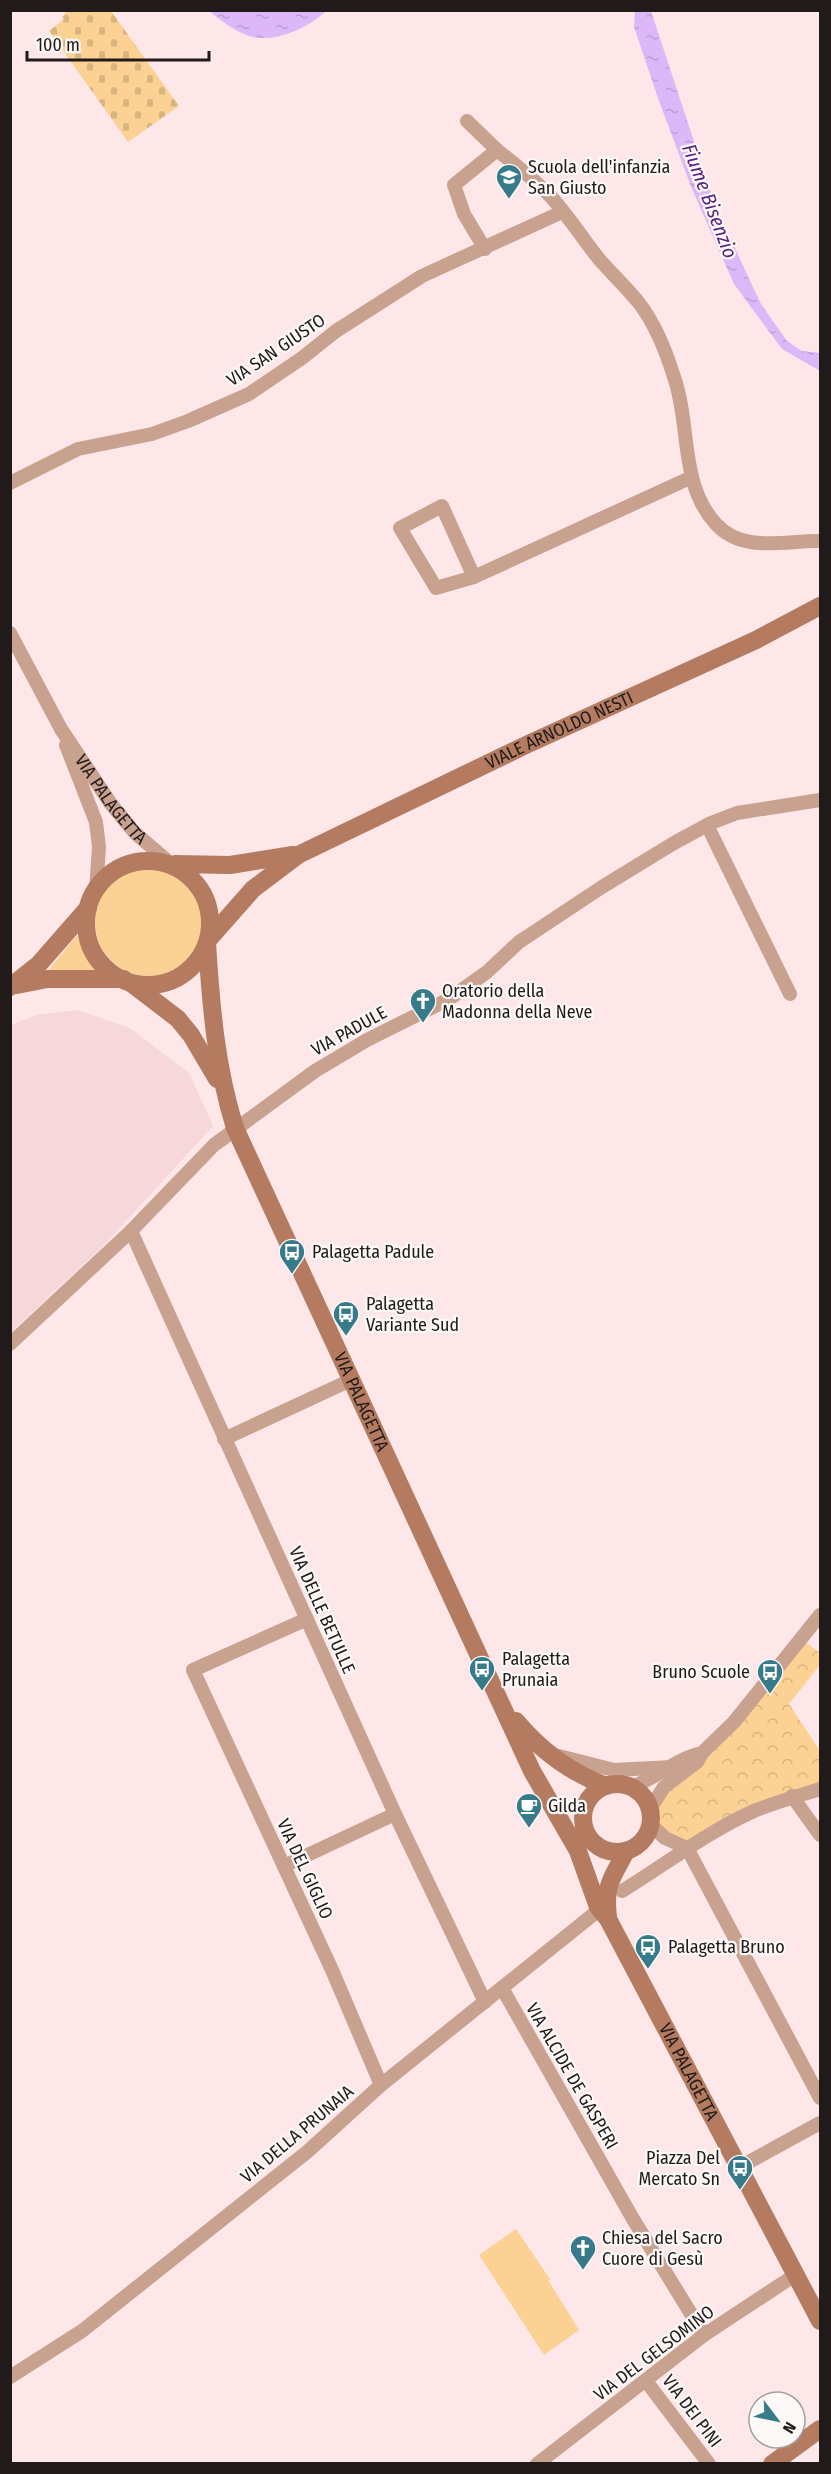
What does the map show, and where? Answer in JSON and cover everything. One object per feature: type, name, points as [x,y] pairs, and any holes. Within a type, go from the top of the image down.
[{"type":"street","points":[[467,121],[553,199],[652,323],[667,357],[683,406],[686,457],[708,514],[724,531],[742,539],[763,544],[820,541]]},
{"type":"street","points":[[485,249],[464,214],[454,185],[497,150]]},
{"type":"street","name":"VIA SAN GIUSTO","points":[[10,483],[78,448],[152,434],[189,421],[249,394],[302,358],[336,331],[422,276],[562,212]]},
{"type":"street","points":[[474,577],[442,506],[400,528],[436,588],[474,577],[692,477]]},
{"type":"street","name":"VIALE ARNOLDO NESTI","points":[[207,942],[253,889],[298,855],[526,745],[756,640],[820,606]]},
{"type":"street","name":"VIA PALAGETTA","points":[[10,633],[61,729],[125,822],[142,840],[194,880],[207,900],[211,922],[207,942],[210,1005],[224,1092],[235,1128],[528,1761],[584,1862],[601,1910],[820,2321]]},
{"type":"street","name":"VIA PALAGETTA","points":[[61,729],[96,822],[99,847],[96,891]]},
{"type":"street","name":"VIA PADULE","points":[[10,1344],[131,1231],[214,1145],[315,1071],[367,1040],[449,999],[471,985],[519,942],[602,887],[707,825],[737,813],[820,800]]},
{"type":"street","points":[[707,825],[790,994]]},
{"type":"street","name":"VIALE ARNOLDO NESTI","points":[[170,863],[230,865],[298,855]]},
{"type":"street","name":"VIA PALAGETTA","points":[[170,863],[152,860],[129,864],[112,873],[96,891],[88,908],[86,923],[93,951],[106,968],[178,1019],[191,1035],[224,1092]]},
{"type":"street","points":[[13,986],[39,964],[88,908]]},
{"type":"street","points":[[13,986],[47,980],[127,981],[154,984],[176,978],[194,964],[207,942]]},
{"type":"street","name":"VIA DELLE BETULLE","points":[[131,1231],[395,1814],[485,2002]]},
{"type":"street","points":[[224,1438],[353,1379]]},
{"type":"street","points":[[650,1817],[664,1787],[697,1762],[702,1753],[734,1722],[820,1615]]},
{"type":"street","name":"VIA DEL GIGLIO","points":[[307,1618],[193,1670],[284,1866],[381,2085]]},
{"type":"street","name":"VIA PALAGETTA","points":[[505,1708],[546,1752],[570,1770],[606,1786],[618,1784],[631,1787]]},
{"type":"street","points":[[546,1752],[614,1770],[672,1767]]},
{"type":"street","points":[[702,1753],[691,1755],[631,1787],[643,1796],[650,1817],[665,1838],[687,1848],[820,2098]]},
{"type":"street","points":[[583,1827],[583,1810],[587,1802],[591,1795],[606,1786]]},
{"type":"street","points":[[622,1891],[676,1858],[687,1848],[753,1812],[792,1796],[820,1789]]},
{"type":"street","points":[[792,1796],[820,1835]]},
{"type":"street","name":"VIA PALAGETTA","points":[[548,1800],[583,1827],[592,1843],[601,1910]]},
{"type":"street","points":[[284,1866],[395,1814]]},
{"type":"street","name":"VIA PALAGETTA","points":[[601,1910],[608,1885],[626,1851],[641,1843],[650,1817]]},
{"type":"street","points":[[592,1843],[608,1852],[626,1851]]},
{"type":"street","name":"VIA DELLA PRUNAIA","points":[[10,2377],[82,2331],[307,2152],[381,2085],[601,1910]]},
{"type":"street","name":"VIA ALCIDE DE GASPERI","points":[[502,1988],[633,2219],[704,2335]]},
{"type":"street","points":[[738,2168],[820,2123]]},
{"type":"street","name":"VIA DEL GELSOMINO","points":[[537,2463],[704,2335],[795,2275]]},
{"type":"street","name":"VIA DEI PINI","points":[[646,2381],[710,2463]]},
{"type":"street","points":[[772,2463],[820,2429]]},
{"type":"shaded area","points":[[77,1010],[130,1028],[189,1073],[213,1126],[103,1246],[11,1332],[11,1025],[36,1015]]},
{"type":"green space","points":[[68,10],[111,11],[179,106],[128,142],[49,31],[64,19],[62,17]]},
{"type":"green space","points":[[149,868],[170,872],[187,884],[199,901],[203,922],[199,943],[187,960],[170,972],[149,976],[128,972],[111,960],[99,943],[95,922],[99,901],[111,884],[128,872]]},
{"type":"green space","points":[[77,935],[85,956],[95,971],[48,971]]},
{"type":"green space","points":[[801,1639],[820,1653],[820,1665],[789,1704],[820,1751],[820,1789],[687,1848],[651,1825],[650,1809],[670,1782]]},
{"type":"green space","points":[[516,2229],[550,2279],[548,2280],[579,2330],[544,2355],[479,2255]]},
{"type":"water","points":[[209,11],[326,11],[309,24],[288,34],[265,38],[239,32]]},
{"type":"water","name":"Fiume Bisenzio","points":[[635,11],[651,11],[714,202],[761,304],[787,341],[802,351],[820,353],[820,371],[782,349],[734,284],[692,189],[659,101],[634,27]]},
{"type":"place","name":"Scuola dell'infanzia San Giusto","points":[[509,200]]},
{"type":"place","name":"Oratorio della Madonna della Neve","points":[[423,1024]]},
{"type":"place","name":"Palagetta Padule","points":[[292,1275]]},
{"type":"place","name":"Palagetta Variante Sud","points":[[346,1337]]},
{"type":"place","name":"Palagetta Prunaia","points":[[482,1692]]},
{"type":"place","name":"Bruno Scuole","points":[[770,1695]]},
{"type":"place","name":"Gilda","points":[[529,1829]]},
{"type":"place","name":"Palagetta Bruno","points":[[648,1970]]},
{"type":"place","name":"Piazza Del Mercato Sn","points":[[740,2191]]},
{"type":"place","name":"Chiesa del Sacro Cuore di Gesù","points":[[583,2271]]}]
